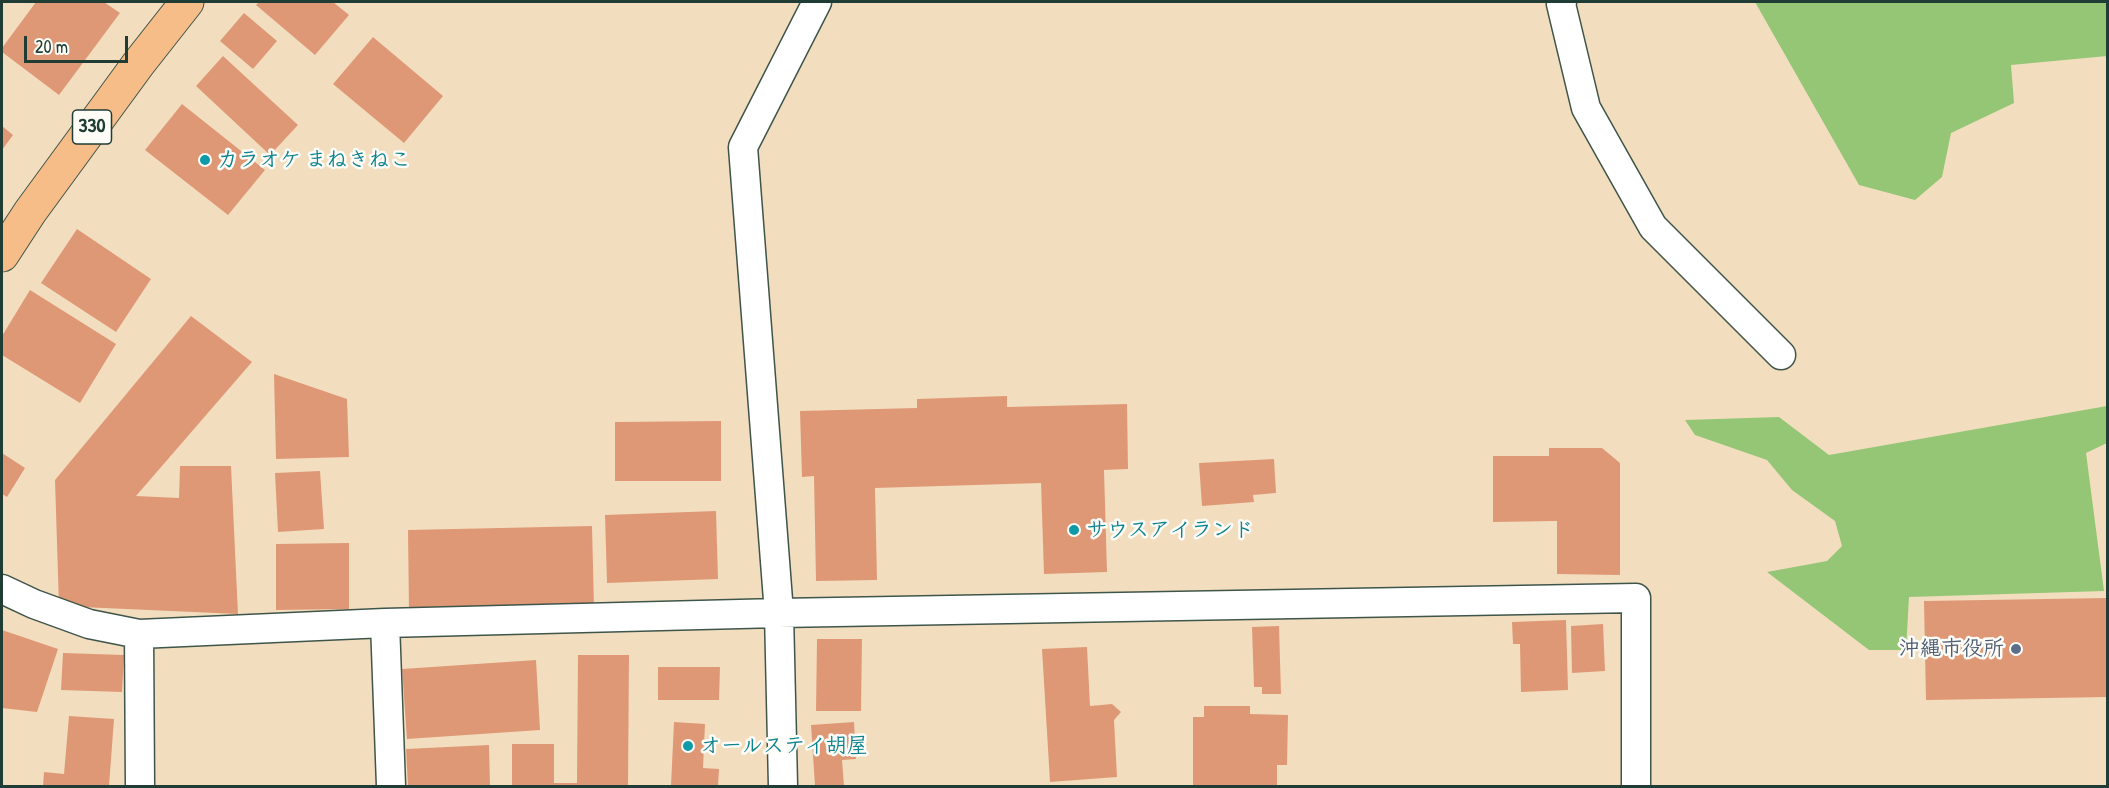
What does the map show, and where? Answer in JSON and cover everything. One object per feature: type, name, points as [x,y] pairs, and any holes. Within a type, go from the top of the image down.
[{"type":"highway","name":"330","points":[[2,255],[36,203],[187,2]]},
{"type":"street","points":[[783,786],[779,613],[743,147],[817,2]]},
{"type":"street","points":[[1562,2],[1587,108],[1653,227],[1780,355]]},
{"type":"street","points":[[2,589],[34,604],[89,624],[139,634],[385,623],[779,613],[1636,598],[1636,786]]},
{"type":"street","points":[[385,623],[391,786]]},
{"type":"street","points":[[139,634],[140,786]]},
{"type":"green space","points":[[1755,2],[2107,2],[2107,56],[2011,65],[2014,103],[1951,133],[1942,177],[1915,200],[1859,185]]},
{"type":"green space","points":[[2107,406],[2107,443],[2086,453],[2104,591],[1909,597],[1906,650],[1869,650],[1767,572],[1827,561],[1842,546],[1835,521],[1792,490],[1767,460],[1695,435],[1685,420],[1779,417],[1829,455]]},
{"type":"building","points":[[36,2],[104,2],[120,13],[59,95],[2,52],[2,48]]},
{"type":"building","points":[[259,2],[333,2],[349,15],[315,55],[256,5]]},
{"type":"building","points":[[244,13],[277,41],[253,69],[220,41]]},
{"type":"building","points":[[373,37],[443,96],[404,143],[333,84]]},
{"type":"building","points":[[223,56],[298,125],[270,155],[196,86]]},
{"type":"building","name":"カラオケ まねきねこ","points":[[182,104],[265,170],[228,215],[145,150]]},
{"type":"building","points":[[2,126],[13,135],[2,150]]},
{"type":"building","points":[[77,229],[151,279],[116,332],[41,283]]},
{"type":"building","points":[[30,290],[116,344],[80,403],[2,355],[2,336]]},
{"type":"building","points":[[191,316],[252,362],[136,496],[179,498],[180,466],[231,466],[238,614],[59,606],[55,480]]},
{"type":"building","points":[[274,374],[347,399],[349,457],[276,459]]},
{"type":"building","name":"サウスアイランド","points":[[1007,396],[1007,407],[1127,404],[1128,469],[1104,470],[1107,572],[1044,574],[1041,483],[875,488],[877,580],[816,581],[814,476],[802,477],[800,411],[917,408],[917,399]]},
{"type":"building","points":[[721,421],[721,481],[615,481],[615,422]]},
{"type":"building","points":[[1549,448],[1602,448],[1620,463],[1620,575],[1557,574],[1557,521],[1493,522],[1493,456],[1549,456]]},
{"type":"building","points":[[2,453],[25,468],[7,497],[2,494]]},
{"type":"building","points":[[1274,459],[1276,493],[1253,495],[1254,502],[1202,506],[1199,463]]},
{"type":"building","points":[[320,471],[324,529],[278,532],[275,473]]},
{"type":"building","points":[[716,511],[718,579],[607,583],[605,515]]},
{"type":"building","points":[[592,526],[594,608],[409,612],[408,530]]},
{"type":"building","points":[[349,543],[349,609],[276,610],[276,544]]},
{"type":"building","name":"沖縄市役所","points":[[2108,598],[2108,697],[1926,700],[1924,601]]},
{"type":"building","points":[[1566,620],[1568,690],[1521,692],[1520,644],[1513,644],[1512,622]]},
{"type":"building","points":[[1603,624],[1605,671],[1572,673],[1571,626]]},
{"type":"building","points":[[1279,626],[1281,694],[1262,694],[1262,687],[1254,687],[1252,627]]},
{"type":"building","points":[[2,630],[58,649],[37,712],[2,708]]},
{"type":"building","points":[[817,639],[862,639],[861,711],[816,711]]},
{"type":"building","points":[[1087,647],[1090,706],[1112,704],[1121,712],[1114,720],[1117,777],[1050,782],[1042,649]]},
{"type":"building","points":[[63,653],[124,655],[122,692],[61,690]]},
{"type":"building","points":[[578,655],[629,655],[628,786],[512,786],[512,744],[554,744],[554,783],[577,783]]},
{"type":"building","points":[[536,660],[540,730],[407,739],[402,669]]},
{"type":"building","points":[[658,667],[720,667],[719,700],[658,700]]},
{"type":"building","points":[[1204,706],[1250,706],[1250,714],[1288,715],[1287,765],[1277,765],[1277,786],[1193,786],[1193,717],[1204,717]]},
{"type":"building","points":[[69,716],[114,719],[109,786],[43,786],[44,772],[64,774]]},
{"type":"building","name":"オールステイ胡屋","points":[[674,722],[705,724],[703,768],[719,769],[718,786],[671,786]]},
{"type":"building","points":[[854,722],[856,759],[842,760],[844,786],[815,786],[811,725]]},
{"type":"building","points":[[489,745],[490,786],[408,786],[406,749]]},
{"type":"place","name":"カラオケ まねきねこ","points":[[205,160]]},
{"type":"place","name":"サウスアイランド","points":[[1074,530]]},
{"type":"place","name":"沖縄市役所","points":[[2016,649]]},
{"type":"place","name":"オールステイ胡屋","points":[[688,746]]}]
